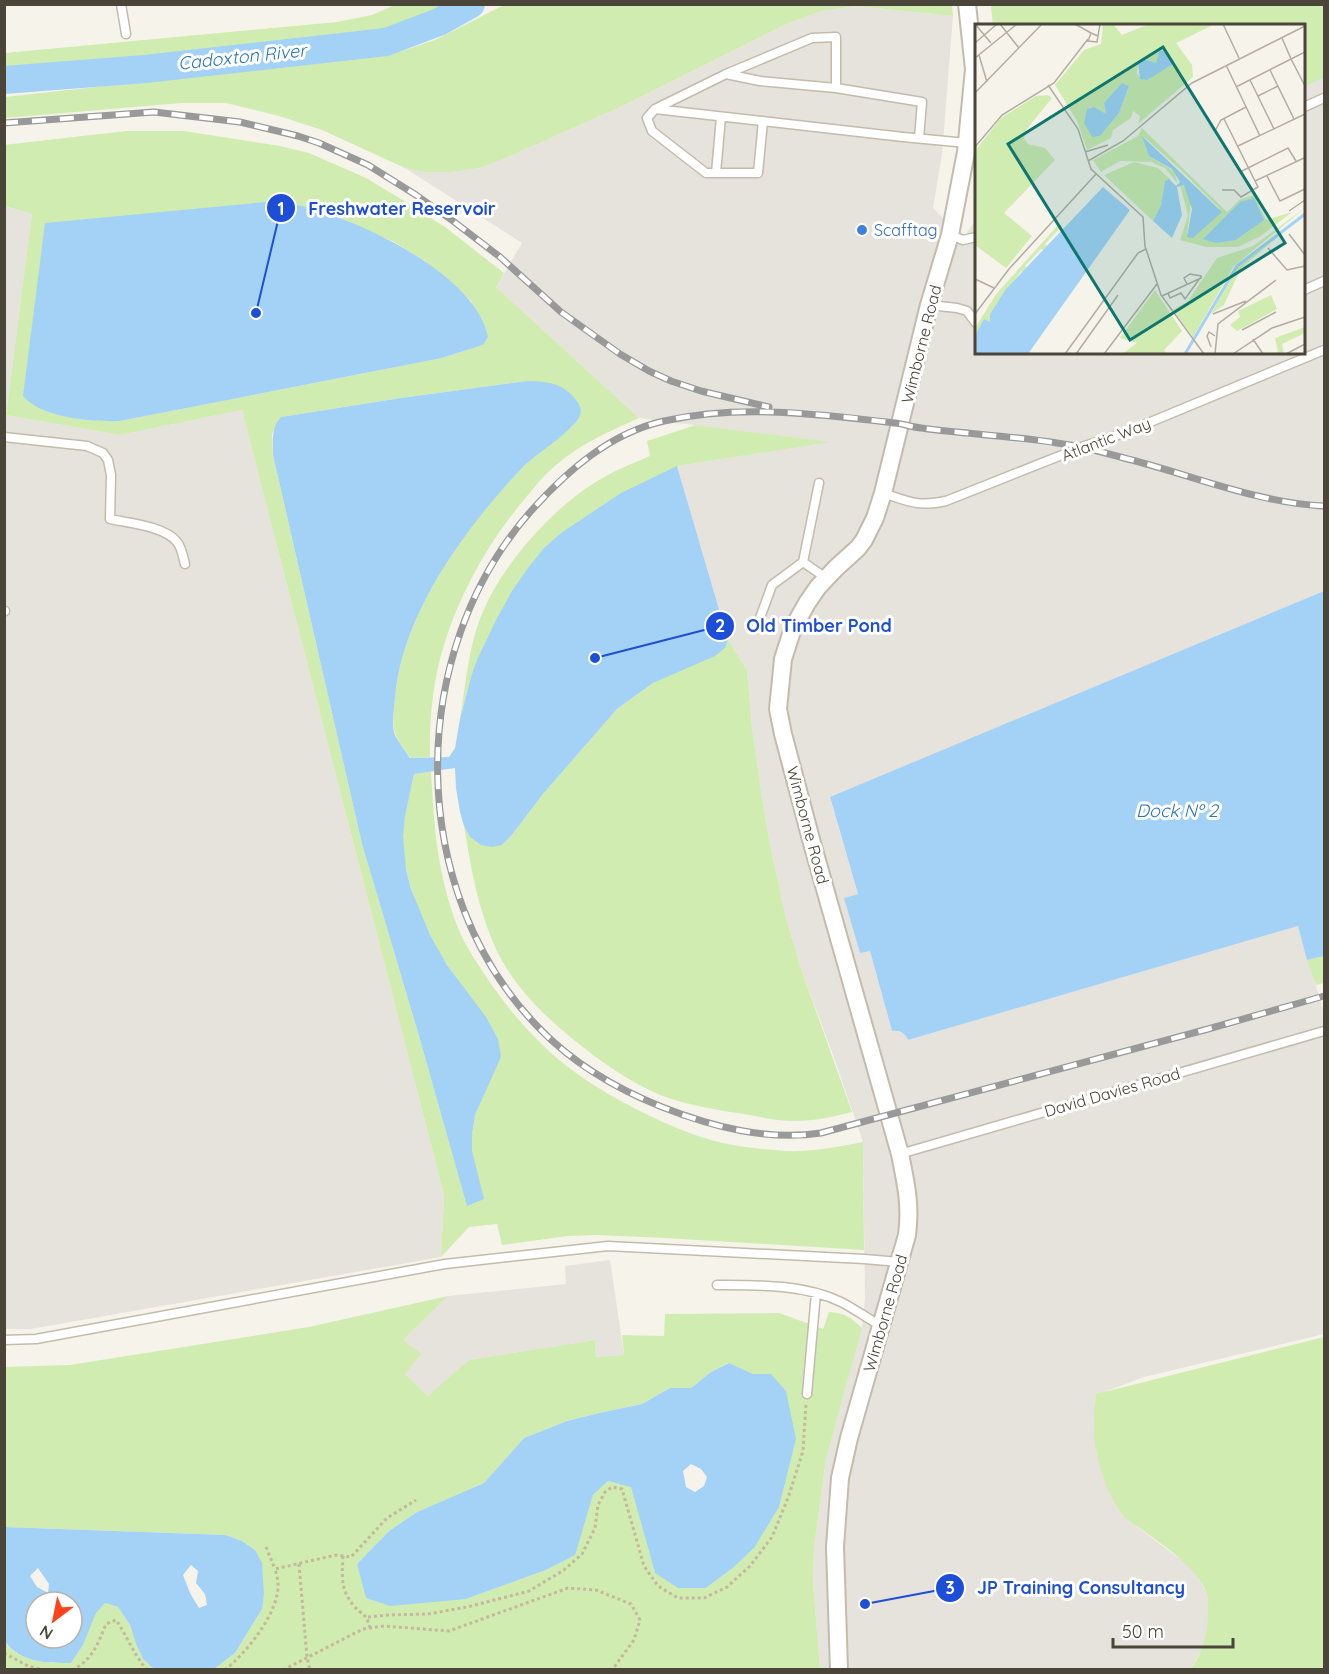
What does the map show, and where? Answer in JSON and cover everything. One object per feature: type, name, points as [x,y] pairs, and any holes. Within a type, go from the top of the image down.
[{"type":"street","name":"Wimborne Road","points":[[839,1670],[835,1547],[840,1478],[849,1438],[908,1236],[909,1198],[900,1154],[812,843],[778,709],[781,673],[788,641],[807,603],[826,578],[864,540],[875,518],[883,493],[929,305],[950,235],[967,143],[974,69],[967,4]]},
{"type":"lane","points":[[121,4],[126,34]]},
{"type":"lane","points":[[763,122],[758,173],[706,173],[652,131],[647,118],[655,109],[726,74],[812,38],[836,38],[836,88]]},
{"type":"lane","points":[[726,74],[760,81],[836,88],[922,102],[919,138]]},
{"type":"lane","points":[[1305,107],[1324,98]]},
{"type":"lane","points":[[655,109],[967,143]]},
{"type":"lane","points":[[716,173],[721,117]]},
{"type":"lane","points":[[950,235],[963,240],[975,237]]},
{"type":"lane","points":[[1305,290],[1324,281]]},
{"type":"lane","points":[[929,305],[967,311],[975,321]]},
{"type":"lane","name":"Atlantic Way","points":[[883,493],[915,504],[929,505],[946,501],[1082,447],[1124,433],[1324,350]]},
{"type":"lane","points":[[4,436],[87,446],[103,453],[108,460],[111,475],[110,519],[166,533],[177,541],[184,564]]},
{"type":"lane","points":[[756,629],[772,585],[803,562],[819,483]]},
{"type":"lane","points":[[803,562],[826,578]]},
{"type":"lane","name":"David Davies Road","points":[[900,1154],[1324,1030]]},
{"type":"lane","points":[[4,1340],[36,1339],[445,1264],[608,1246],[864,1258],[900,1262]]},
{"type":"lane","points":[[717,1285],[768,1286],[816,1293],[841,1302],[881,1326]]},
{"type":"lane","points":[[807,1394],[816,1293]]},
{"type":"path","points":[[368,1617],[388,1614],[428,1614],[529,1591],[564,1570],[582,1554],[595,1528],[598,1505],[605,1492],[612,1487],[622,1489],[644,1566],[658,1586],[678,1598],[704,1598],[727,1587],[750,1566],[772,1537],[788,1498],[803,1451],[807,1394]]},
{"type":"path","points":[[275,1569],[336,1555],[351,1557],[387,1518],[416,1500]]},
{"type":"path","points":[[225,1670],[246,1651],[266,1622],[277,1596],[278,1582],[266,1547]]},
{"type":"path","points":[[343,1556],[341,1582],[354,1606],[368,1617],[370,1628]]},
{"type":"path","points":[[299,1564],[310,1670]]},
{"type":"path","points":[[283,1670],[363,1629],[384,1626],[449,1631],[568,1588],[596,1590],[631,1604],[640,1620],[634,1640],[612,1670]]},
{"type":"path","points":[[72,1670],[80,1666],[95,1651],[106,1624],[116,1620],[147,1670]]},
{"type":"path","points":[[4,1653],[28,1666],[43,1670]]},
{"type":"shaded area","points":[[991,5],[1324,5],[1324,591],[830,798],[858,894],[845,898],[860,953],[870,951],[892,1031],[906,1035],[908,1040],[1298,926],[1324,1013],[1324,1334],[1144,1377],[1096,1395],[1094,1431],[1098,1457],[1117,1507],[1124,1517],[1188,1565],[1200,1580],[1207,1595],[1208,1625],[1203,1647],[1191,1669],[820,1669],[813,1581],[814,1547],[826,1459],[862,1327],[865,1298],[863,1142],[801,969],[786,918],[762,798],[747,670],[728,640],[677,466],[827,442],[639,418],[496,287],[522,243],[405,168],[425,172],[452,172],[480,168],[618,108],[784,25],[822,11],[856,6],[953,16],[942,154],[933,208],[963,239],[975,221],[975,354],[1305,354],[1305,24],[993,24]]},
{"type":"shaded area","points":[[4,206],[32,214],[6,415],[120,435],[242,410],[444,1195],[441,1257],[31,1329],[5,1329]]},
{"type":"shaded area","points":[[610,1260],[624,1355],[596,1357],[595,1340],[469,1360],[429,1397],[405,1374],[403,1340],[448,1296],[566,1284],[565,1266]]},
{"type":"green space","points":[[952,4],[953,16],[856,6],[822,11],[784,25],[618,108],[508,157],[480,168],[452,172],[425,172],[405,168],[322,130],[279,116],[226,103],[182,103],[5,118],[5,97],[375,56],[402,51],[435,40],[504,5]]},
{"type":"green space","points":[[395,5],[443,5],[396,27],[356,36],[5,69],[5,53],[337,22],[372,15]]},
{"type":"green space","points":[[991,5],[1324,5],[1324,77],[1305,86],[1305,24],[993,24]]},
{"type":"green space","points":[[126,131],[184,131],[280,146],[309,153],[366,178],[406,202],[445,227],[504,273],[496,287],[639,418],[565,457],[541,479],[502,529],[468,585],[444,645],[432,700],[430,757],[411,758],[394,731],[395,699],[400,668],[423,604],[459,544],[501,490],[534,456],[572,427],[527,381],[281,417],[272,434],[273,455],[362,844],[467,1205],[475,1115],[485,1091],[498,1039],[439,952],[423,920],[410,884],[403,849],[406,811],[414,774],[431,771],[438,854],[453,915],[473,957],[501,998],[525,1027],[567,1066],[622,1102],[662,1122],[701,1137],[732,1145],[786,1151],[815,1150],[863,1142],[864,1250],[597,1235],[568,1236],[502,1245],[497,1224],[469,1227],[441,1257],[444,1195],[242,410],[120,435],[6,415],[32,214],[5,206],[4,145]],"holes":[[[329,213],[394,242],[425,261],[471,301],[483,345],[442,358],[120,421]]]},
{"type":"green space","points":[[696,425],[830,442],[677,466],[471,677],[460,719],[475,634],[494,590],[518,554],[548,521],[580,493],[609,474],[650,456],[647,441]]},
{"type":"green space","points":[[728,640],[747,670],[762,798],[786,918],[801,969],[852,1112],[845,1114],[794,1121],[775,1120],[723,1111],[660,1095],[624,1076],[590,1053],[558,1027],[518,985],[496,949],[484,919],[476,889],[464,826],[470,837],[502,845],[617,709],[653,683],[725,648]]},
{"type":"green space","points":[[1324,956],[1324,983],[1316,985],[1307,960]]},
{"type":"green space","points":[[448,1296],[403,1340],[421,1354],[405,1374],[428,1396],[469,1360],[595,1340],[596,1357],[624,1355],[622,1335],[664,1336],[665,1314],[779,1313],[823,1329],[829,1312],[851,1318],[862,1328],[826,1459],[814,1547],[813,1581],[820,1669],[214,1669],[235,1653],[262,1609],[255,1550],[242,1541],[226,1535],[5,1527],[5,1367],[70,1365],[309,1327]],"holes":[[[728,1363],[753,1374],[771,1374],[754,1548],[706,1588],[655,1573],[631,1486],[608,1481],[593,1495],[574,1555],[546,1570],[466,1599],[357,1564],[389,1531],[417,1512],[484,1483],[524,1438],[567,1421],[642,1404],[670,1388],[691,1388],[711,1372]]]},
{"type":"green space","points":[[1324,1337],[1324,1669],[1191,1669],[1205,1639],[1208,1618],[1207,1595],[1202,1584],[1184,1562],[1124,1517],[1112,1498],[1103,1477],[1095,1443],[1096,1394]]},
{"type":"green space","points":[[105,1603],[118,1607],[130,1625],[143,1659],[154,1669],[5,1669],[4,1642],[27,1658],[44,1662],[71,1663],[80,1650],[84,1650],[84,1642],[95,1613]]},
{"type":"water","points":[[276,201],[302,206],[367,229],[401,246],[432,266],[459,288],[478,312],[488,337],[483,345],[442,358],[120,421],[96,421],[54,414],[31,403],[23,396],[45,223]]},
{"type":"water","points":[[527,381],[560,386],[576,400],[581,412],[573,426],[528,462],[479,517],[440,574],[423,605],[400,667],[394,713],[395,735],[410,758],[449,757],[455,748],[460,719],[477,660],[512,591],[544,548],[561,533],[621,493],[677,466],[728,640],[725,648],[715,656],[653,683],[617,709],[502,845],[492,847],[481,845],[470,837],[460,812],[455,768],[414,774],[403,836],[406,869],[411,889],[430,935],[447,965],[486,1017],[498,1039],[501,1057],[475,1115],[472,1135],[472,1151],[484,1199],[467,1206],[362,844],[273,455],[273,439],[274,430],[281,417]]},
{"type":"water","name":"Dock Nº 2","points":[[1324,591],[1324,956],[1307,960],[1298,926],[908,1040],[902,1032],[892,1031],[870,951],[860,953],[844,898],[858,894],[830,797]]},
{"type":"water","points":[[729,1363],[753,1374],[771,1374],[786,1391],[796,1439],[779,1507],[754,1548],[706,1588],[678,1588],[655,1573],[631,1487],[608,1481],[593,1495],[575,1555],[546,1570],[466,1599],[390,1606],[366,1598],[357,1564],[389,1531],[417,1512],[484,1483],[524,1438],[567,1421],[642,1404],[670,1388],[691,1388],[711,1372]],"holes":[[[691,1464],[701,1469],[707,1477],[704,1486],[695,1492],[686,1487],[683,1471]]]},
{"type":"water","points":[[5,1527],[226,1535],[242,1541],[255,1550],[262,1563],[264,1594],[262,1609],[235,1653],[214,1669],[154,1669],[143,1659],[130,1625],[118,1607],[105,1603],[96,1613],[84,1643],[84,1590],[48,1590],[49,1584],[38,1568],[30,1576],[37,1587],[42,1590],[24,1590],[24,1650],[80,1650],[71,1663],[35,1660],[12,1649],[5,1642]],"holes":[[[191,1565],[198,1571],[196,1583],[205,1594],[207,1605],[199,1608],[183,1575]]]},
{"type":"waterway","name":"Cadoxton River","points":[[4,80],[145,69],[386,42],[439,22],[471,4]]},
{"type":"railway","points":[[4,123],[154,112],[240,122],[319,143],[368,165],[416,195],[500,257],[561,312],[620,354],[671,381],[701,391],[769,407]]},
{"type":"railway","points":[[1324,506],[1299,504],[1248,494],[1099,451],[1074,446],[921,428],[898,423],[809,414],[750,412],[692,416],[644,427],[608,444],[559,482],[531,511],[490,568],[460,633],[443,701],[438,772],[445,842],[464,910],[496,973],[540,1029],[567,1053],[613,1084],[662,1107],[720,1126],[760,1134],[821,1133],[1324,996]]},
{"type":"place","name":"Scafftag","points":[[862,230]]},
{"type":"place","name":"Freshwater Reservoir","points":[[256,313]]},
{"type":"place","name":"Old Timber Pond","points":[[595,658]]},
{"type":"place","name":"JP Training Consultancy","points":[[865,1604]]}]
